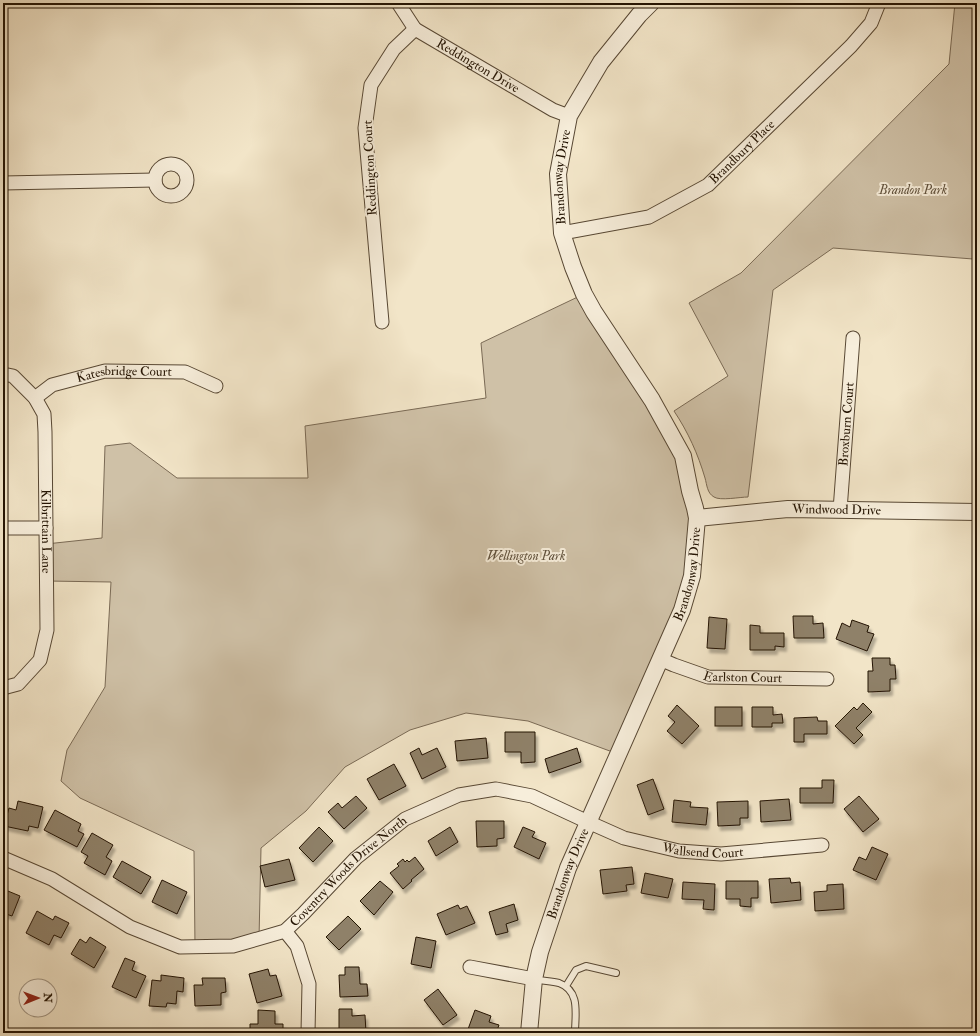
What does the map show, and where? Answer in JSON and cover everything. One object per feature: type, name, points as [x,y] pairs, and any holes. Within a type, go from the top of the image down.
[{"type":"street","name":"Reddington Drive","points":[[398,3],[415,29],[553,110],[570,116]]},
{"type":"street","name":"Brandonway Drive","points":[[529,1033],[534,979],[540,952],[568,868],[682,610],[692,576],[697,518],[683,456],[652,400],[594,312],[584,294],[562,233],[558,174],[570,116],[601,62],[639,15],[651,3]]},
{"type":"street","name":"Brandbury Place","points":[[562,233],[649,217],[708,185],[851,46],[871,23],[880,3]]},
{"type":"street","name":"Reddington Court","points":[[382,322],[365,128],[371,85],[394,49],[415,29]]},
{"type":"street","points":[[3,183],[155,180]]},
{"type":"street","name":"Broxburn Court","points":[[840,510],[853,338]]},
{"type":"street","name":"Katesbridge Court","points":[[35,398],[52,385],[105,371],[185,372],[216,386]]},
{"type":"street","name":"Kilbrittain Lane","points":[[3,374],[13,376],[35,398],[44,414],[46,432],[47,630],[40,660],[18,684],[3,688]]},
{"type":"street","name":"Windwood Drive","points":[[697,518],[788,509],[977,512]]},
{"type":"street","points":[[3,528],[46,528]]},
{"type":"street","name":"Earlston Court","points":[[660,659],[708,677],[827,679]]},
{"type":"street","name":"Coventry Woods Drive North","points":[[3,858],[52,879],[130,927],[180,947],[233,946],[285,931],[356,858],[405,819],[459,795],[496,789],[532,796],[588,822]]},
{"type":"street","name":"Wallsend Court","points":[[588,822],[624,838],[679,851],[721,854],[822,846]]},
{"type":"street","points":[[285,931],[297,946],[308,984],[308,1033]]},
{"type":"street","points":[[470,968],[534,979]]},
{"type":"lane","points":[[566,986],[576,970],[586,966],[616,973]]},
{"type":"lane","points":[[534,979],[559,983],[566,986],[570,991],[576,1004],[575,1033]]},
{"type":"green space","name":"Brandon Park","points":[[955,3],[977,3],[977,180],[973,259],[833,248],[773,290],[748,497],[725,499],[714,497],[709,491],[692,443],[674,411],[728,376],[689,303],[741,273],[949,64]]},
{"type":"green space","name":"Wellington Park","points":[[584,294],[652,400],[695,508],[692,576],[618,754],[528,721],[466,713],[410,730],[345,767],[306,811],[261,848],[259,939],[195,947],[194,851],[80,798],[61,781],[67,750],[105,687],[111,582],[47,581],[46,544],[102,538],[105,446],[130,443],[177,478],[308,478],[305,426],[486,398],[481,343]]},
{"type":"building","points":[[793,616],[813,616],[813,624],[823,623],[824,638],[794,638]]},
{"type":"building","points":[[709,617],[727,619],[725,649],[707,648]]},
{"type":"building","points":[[852,620],[869,626],[867,632],[874,634],[867,651],[836,639],[842,623],[850,627]]},
{"type":"building","points":[[750,625],[760,626],[760,633],[784,633],[784,647],[775,646],[775,650],[750,650]]},
{"type":"building","points":[[872,658],[890,658],[890,665],[895,665],[896,679],[890,679],[890,691],[868,692],[868,671],[873,671]]},
{"type":"building","points":[[863,703],[872,712],[856,728],[863,735],[854,744],[835,726],[854,707],[857,710]]},
{"type":"building","points":[[677,705],[699,726],[682,744],[667,731],[675,722],[668,716]]},
{"type":"building","points":[[715,707],[742,707],[742,726],[715,726]]},
{"type":"building","points":[[752,707],[773,707],[773,715],[782,714],[783,723],[772,723],[772,727],[752,727]]},
{"type":"building","points":[[817,717],[818,721],[827,721],[827,734],[804,734],[804,742],[794,742],[794,718]]},
{"type":"building","points":[[505,732],[535,732],[535,762],[521,763],[521,752],[505,752]]},
{"type":"building","points":[[486,738],[488,758],[457,761],[455,741]]},
{"type":"building","points":[[419,748],[422,755],[437,748],[446,767],[422,779],[410,753]]},
{"type":"building","points":[[577,748],[581,762],[549,773],[545,759]]},
{"type":"building","points":[[394,764],[406,786],[379,800],[367,779]]},
{"type":"building","points":[[653,779],[664,809],[648,815],[637,785]]},
{"type":"building","points":[[822,780],[834,780],[833,803],[800,803],[800,788],[822,788]]},
{"type":"building","points":[[356,796],[367,808],[344,829],[328,812],[338,803],[342,808]]},
{"type":"building","points":[[859,796],[879,819],[863,832],[844,809]]},
{"type":"building","points":[[789,799],[791,820],[761,822],[760,801]]},
{"type":"building","points":[[674,800],[691,802],[690,807],[708,808],[706,825],[672,822]]},
{"type":"building","points":[[18,801],[43,807],[38,828],[29,826],[28,831],[4,826],[9,808],[16,810]]},
{"type":"building","points":[[748,801],[748,818],[740,818],[740,825],[718,826],[717,802]]},
{"type":"building","points":[[55,810],[81,824],[78,831],[84,834],[77,847],[44,830]]},
{"type":"building","points":[[476,821],[504,821],[504,838],[497,839],[497,846],[477,847]]},
{"type":"building","points":[[319,827],[333,841],[313,862],[299,848]]},
{"type":"building","points":[[450,827],[458,842],[436,856],[428,841]]},
{"type":"building","points":[[523,827],[535,832],[532,837],[546,843],[539,859],[514,847]]},
{"type":"building","points":[[92,833],[113,845],[106,857],[112,861],[105,875],[84,863],[88,856],[81,852]]},
{"type":"building","points":[[872,847],[888,854],[876,880],[853,870],[859,857],[866,860]]},
{"type":"building","points":[[415,857],[424,869],[403,889],[390,873],[399,866],[397,864],[403,859],[405,862],[407,860],[409,862]]},
{"type":"building","points":[[289,859],[295,880],[265,887],[260,866]]},
{"type":"building","points":[[122,861],[151,877],[141,894],[113,877]]},
{"type":"building","points":[[632,867],[634,884],[626,885],[627,891],[603,894],[600,870]]},
{"type":"building","points":[[645,873],[673,879],[668,898],[641,893]]},
{"type":"building","points":[[790,878],[791,883],[800,882],[801,900],[771,903],[769,879]]},
{"type":"building","points":[[162,880],[187,892],[177,914],[152,902]]},
{"type":"building","points":[[380,881],[393,892],[374,915],[360,901]]},
{"type":"building","points":[[726,881],[758,881],[758,898],[751,898],[751,907],[740,906],[740,899],[726,899]]},
{"type":"building","points":[[683,882],[715,884],[714,910],[703,909],[704,900],[682,899]]},
{"type":"building","points":[[843,884],[844,909],[815,911],[814,892],[827,891],[827,885]]},
{"type":"building","points":[[3,889],[20,896],[12,916],[3,913]]},
{"type":"building","points":[[514,904],[518,920],[506,924],[508,932],[496,935],[489,912]]},
{"type":"building","points":[[458,905],[460,909],[467,906],[475,923],[446,935],[437,914]]},
{"type":"building","points":[[37,911],[53,920],[55,916],[69,923],[61,938],[54,935],[49,945],[26,933]]},
{"type":"building","points":[[348,916],[361,929],[339,950],[326,937]]},
{"type":"building","points":[[90,937],[106,947],[94,968],[71,954],[80,939],[86,943]]},
{"type":"building","points":[[416,937],[436,941],[431,968],[411,964]]},
{"type":"building","points":[[125,958],[135,962],[132,970],[146,976],[136,998],[112,987]]},
{"type":"building","points":[[345,967],[359,967],[360,984],[367,984],[368,996],[340,997],[339,975],[345,975]]},
{"type":"building","points":[[268,969],[270,976],[276,975],[282,996],[257,1003],[249,974]]},
{"type":"building","points":[[161,975],[184,978],[183,992],[177,991],[176,1004],[167,1003],[166,1007],[149,1006],[152,980],[161,981]]},
{"type":"building","points":[[202,978],[225,978],[226,992],[221,993],[221,1005],[195,1006],[194,985],[203,985]]},
{"type":"building","points":[[438,989],[457,1015],[443,1025],[424,1000]]},
{"type":"building","points":[[339,1009],[352,1009],[352,1016],[365,1015],[366,1033],[339,1033]]},
{"type":"building","points":[[258,1010],[275,1011],[275,1024],[283,1024],[283,1033],[250,1033],[250,1024],[258,1024]]},
{"type":"building","points":[[475,1010],[491,1016],[489,1022],[499,1025],[496,1033],[467,1032]]}]
